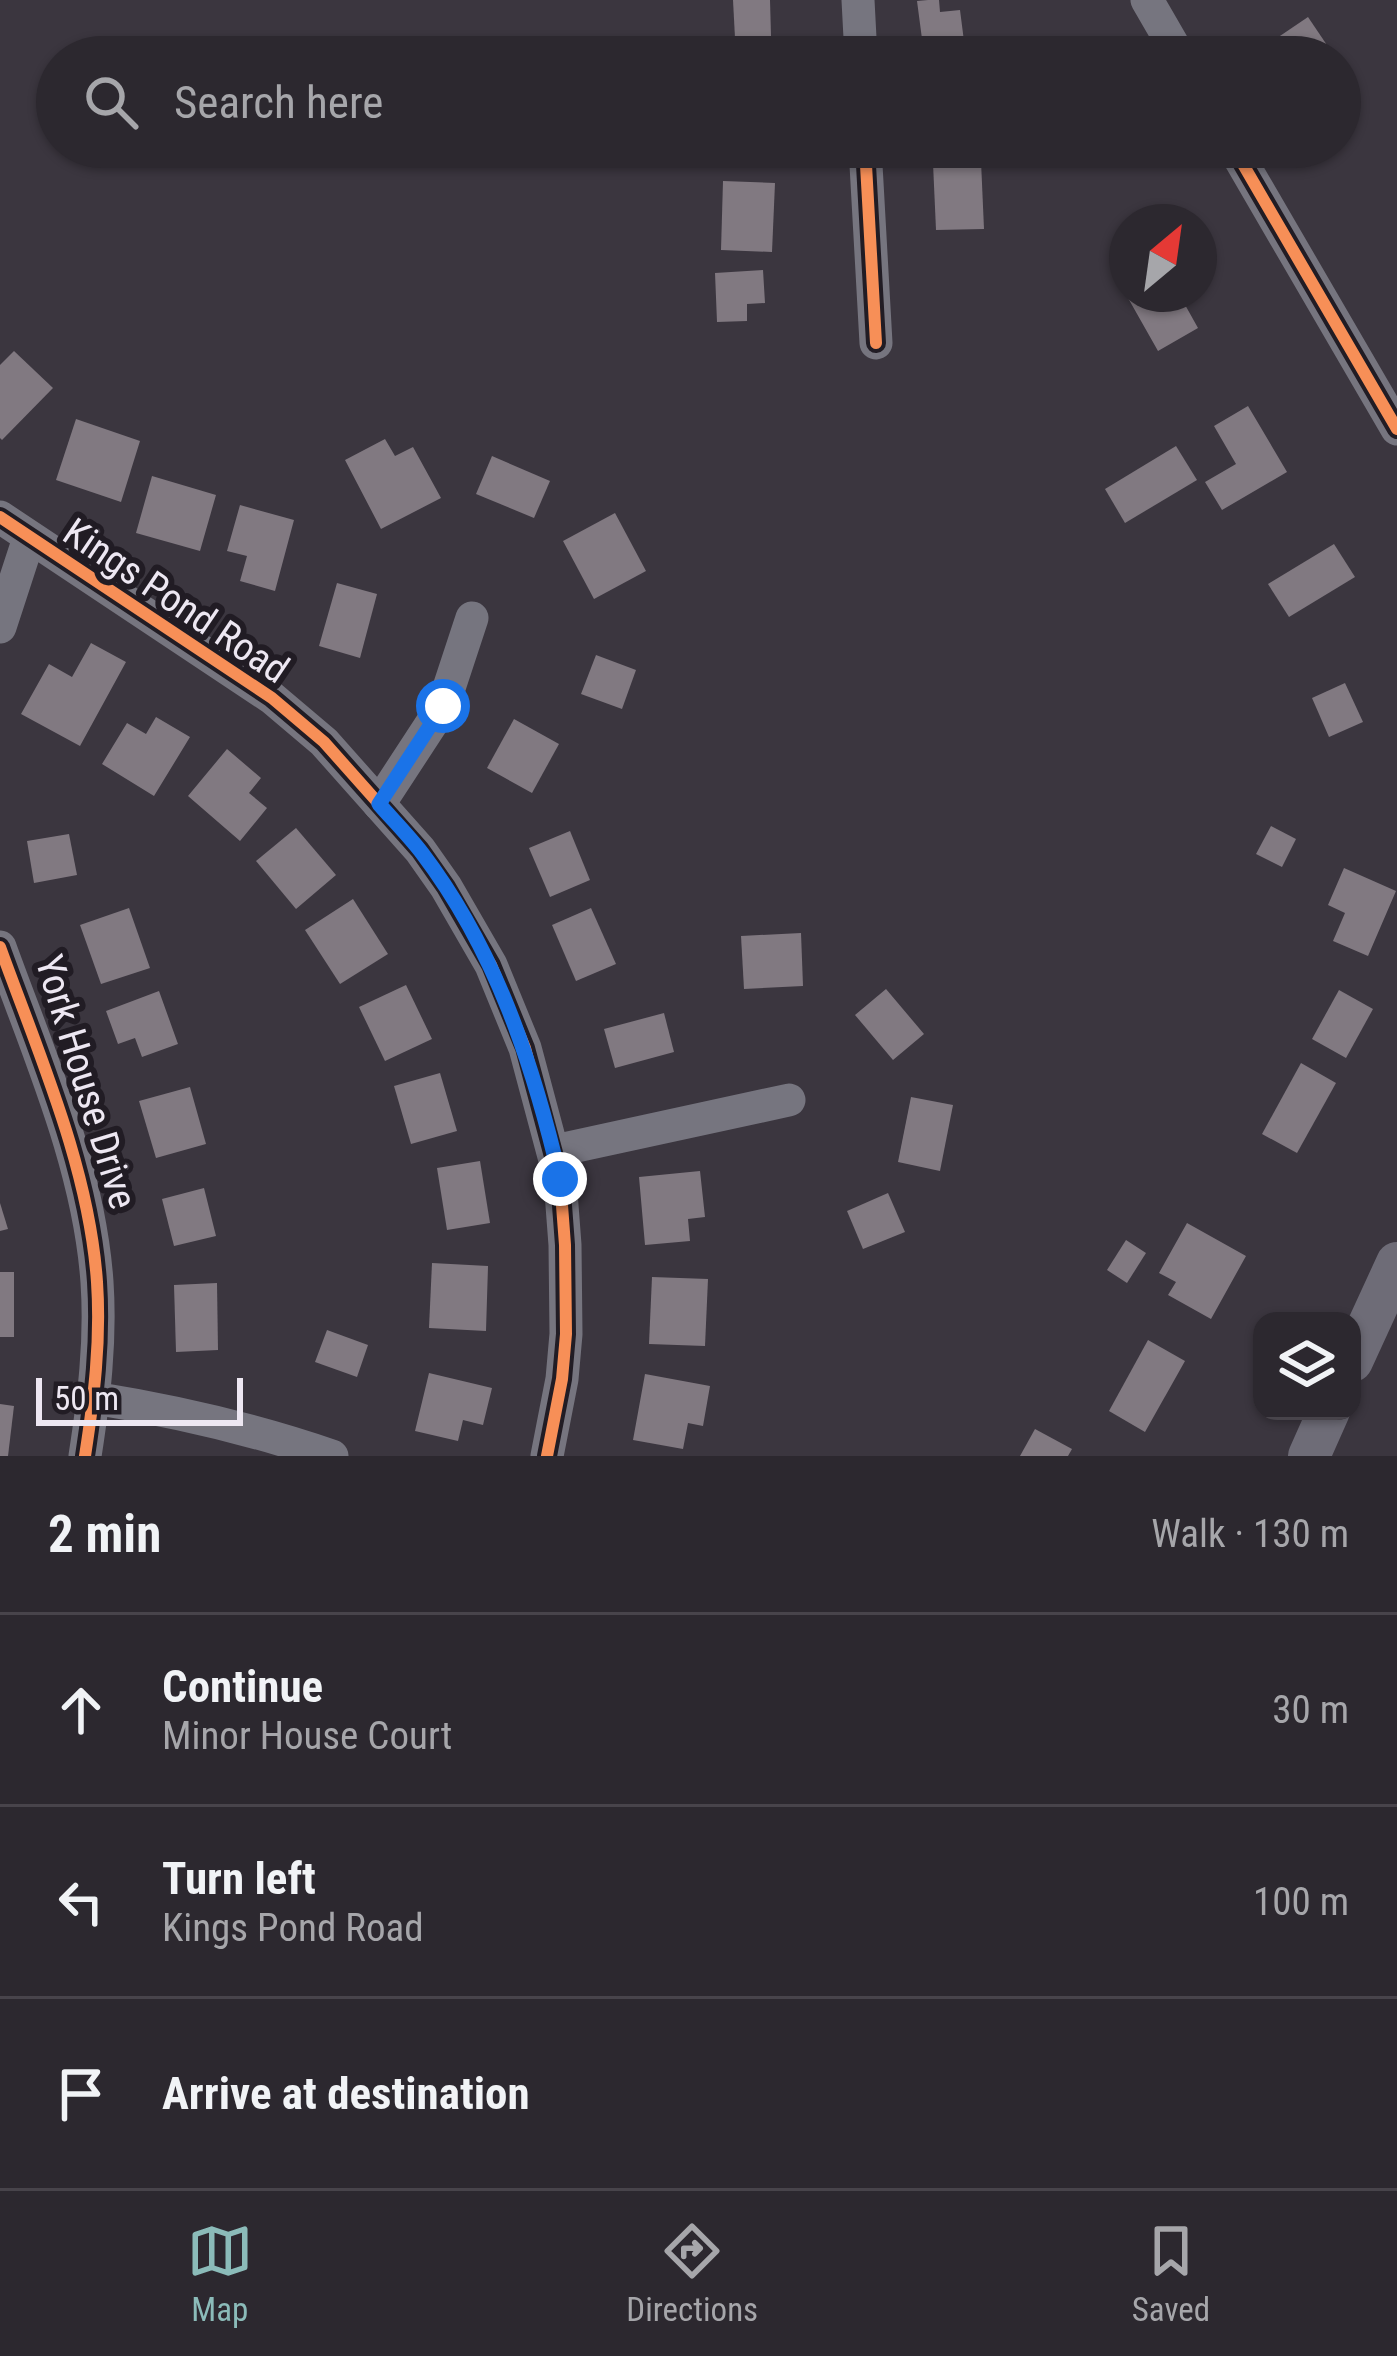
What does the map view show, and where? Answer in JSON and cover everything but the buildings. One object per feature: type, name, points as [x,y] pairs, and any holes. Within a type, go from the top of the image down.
[{"type":"main road","points":[[1361,1341],[1397,1263]]},
{"type":"main road","points":[[1309,1456],[1325,1420]]},
{"type":"street","points":[[858,0],[860,36]]},
{"type":"street","points":[[1147,0],[1168,36]]},
{"type":"street","points":[[867,168],[876,343]]},
{"type":"street","points":[[1245,168],[1397,429]]},
{"type":"street","name":"Kings Pond Road","points":[[0,517],[272,698],[324,742],[420,850],[446,887],[491,965],[525,1048],[560,1179],[566,1334],[547,1456]]},
{"type":"street","points":[[0,627],[28,538]]},
{"type":"street","points":[[379,804],[443,706],[472,618]]},
{"type":"street","name":"York House Drive","points":[[0,947],[86,1203],[99,1314],[98,1362],[85,1456]]},
{"type":"street","points":[[554,1151],[789,1100]]},
{"type":"street","points":[[94,1398],[164,1409],[332,1456]]},
{"type":"cycle path","points":[[866,168],[876,343]]},
{"type":"cycle path","points":[[1245,168],[1397,429]]},
{"type":"cycle path","points":[[0,517],[272,698],[324,742],[420,850],[446,887],[491,965],[525,1048],[560,1179],[566,1334],[547,1456]]},
{"type":"cycle path","points":[[0,947],[60,1112],[92,1239],[98,1326],[85,1456]]},
{"type":"route","points":[[443,706],[379,804],[446,887],[491,965],[525,1048],[560,1179]]}]
